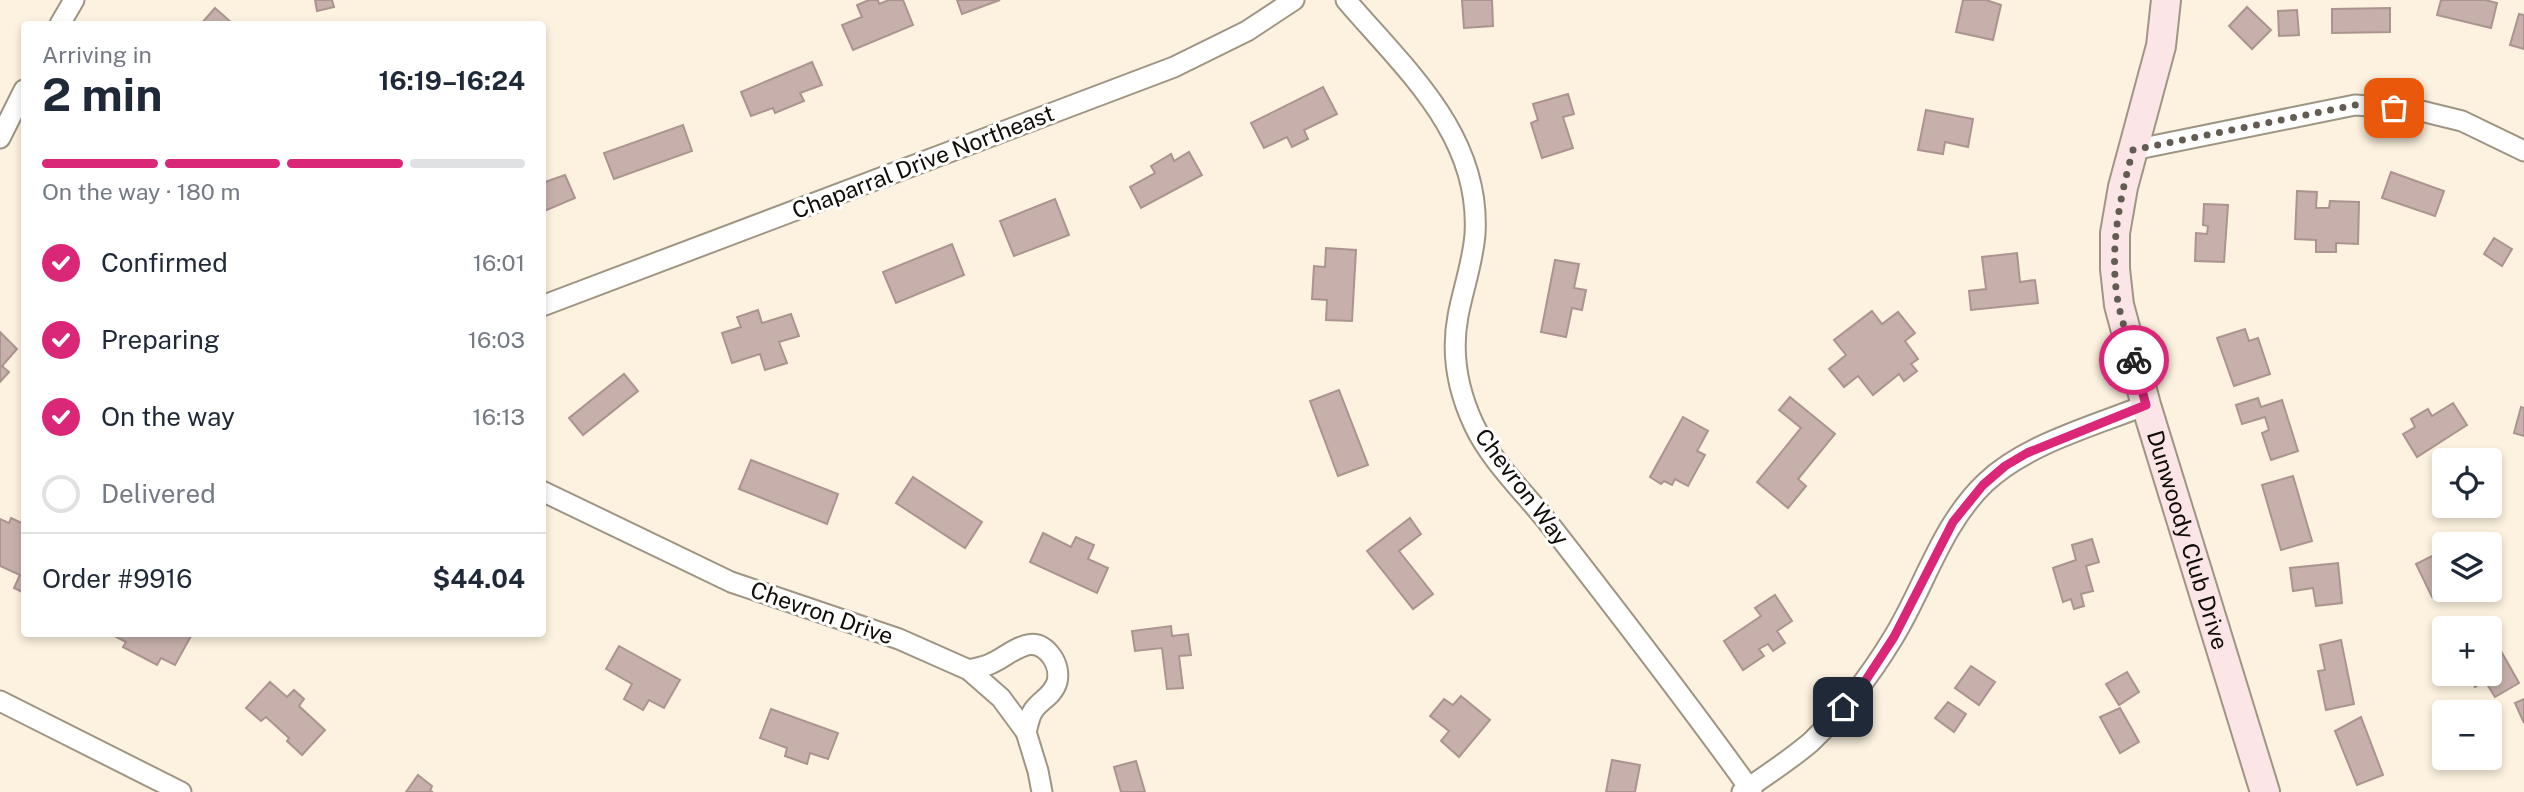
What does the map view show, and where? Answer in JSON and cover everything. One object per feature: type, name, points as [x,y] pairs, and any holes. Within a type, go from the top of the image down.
[{"type":"street","points":[[62,21],[74,0]]},
{"type":"street","name":"Chaparral Drive Northeast","points":[[546,304],[1174,67],[1247,31],[1294,0]]},
{"type":"street","name":"Chevron Way","points":[[1346,0],[1436,106],[1452,131],[1465,161],[1474,196],[1475,232],[1458,318],[1455,353],[1461,391],[1475,427],[1489,449],[1554,529],[1747,791]]},
{"type":"street","name":"Dunwoody Club Drive","points":[[2166,0],[2161,46],[2123,187],[2115,233],[2119,305],[2146,405],[2265,792]]},
{"type":"street","points":[[0,138],[21,96]]},
{"type":"street","points":[[2133,150],[2355,105],[2413,109],[2462,121],[2524,151]]},
{"type":"street","points":[[1747,791],[1810,743],[1860,689],[1894,637],[1953,522],[1983,485],[2005,466],[2027,453],[2146,405]]},
{"type":"street","name":"Chevron Drive","points":[[546,493],[730,582],[899,639],[969,670],[1001,698],[1026,732],[1042,792]]},
{"type":"street","points":[[969,670],[992,664],[1014,648],[1024,645],[1039,646],[1051,654],[1057,667],[1057,682],[1051,694],[1032,712],[1026,732]]},
{"type":"street","points":[[0,701],[181,792]]},
{"type":"building","points":[[315,0],[332,0],[334,7],[317,11]]},
{"type":"building","points":[[878,0],[879,4],[889,0],[903,0],[913,25],[853,50],[842,25],[862,17],[857,5]]},
{"type":"building","points":[[957,0],[1000,0],[962,14]]},
{"type":"building","points":[[1462,0],[1492,0],[1493,26],[1464,28]]},
{"type":"building","points":[[1963,0],[1986,0],[2001,5],[1993,40],[1956,32]]},
{"type":"building","points":[[2441,0],[2485,0],[2497,3],[2491,28],[2437,15]]},
{"type":"building","points":[[2247,7],[2271,30],[2252,49],[2229,26]]},
{"type":"building","points":[[215,8],[230,21],[204,21]]},
{"type":"building","points":[[2390,8],[2390,32],[2332,33],[2332,9]]},
{"type":"building","points":[[2297,10],[2299,35],[2279,36],[2278,11]]},
{"type":"building","points":[[2519,14],[2524,15],[2524,49],[2510,45]]},
{"type":"building","points":[[812,62],[822,85],[800,93],[804,101],[775,113],[773,108],[751,116],[741,92]]},
{"type":"building","points":[[1323,87],[1337,114],[1304,130],[1308,139],[1292,147],[1287,137],[1264,148],[1251,123]]},
{"type":"building","points":[[1568,94],[1574,114],[1563,117],[1573,148],[1542,158],[1531,123],[1538,120],[1533,104]]},
{"type":"building","points":[[1926,110],[1973,119],[1968,147],[1945,142],[1943,154],[1918,150]]},
{"type":"building","points":[[683,125],[692,151],[614,179],[604,153]]},
{"type":"building","points":[[1189,152],[1202,175],[1141,208],[1130,187],[1155,173],[1151,166],[1171,154],[1174,161]]},
{"type":"building","points":[[2391,172],[2444,191],[2435,216],[2382,198]]},
{"type":"building","points":[[565,175],[575,198],[546,210],[546,182]]},
{"type":"building","points":[[2297,191],[2317,192],[2316,208],[2329,208],[2330,201],[2359,202],[2358,244],[2336,243],[2336,252],[2316,252],[2316,240],[2295,239]]},
{"type":"building","points":[[1055,199],[1069,235],[1014,256],[1000,221]]},
{"type":"building","points":[[2204,204],[2228,205],[2224,262],[2195,261],[2196,233],[2207,234],[2208,226],[2203,225]]},
{"type":"building","points":[[2494,238],[2512,249],[2502,266],[2484,254]]},
{"type":"building","points":[[952,244],[964,275],[896,303],[883,272]]},
{"type":"building","points":[[1326,248],[1356,250],[1352,321],[1326,320],[1327,300],[1312,299],[1314,266],[1325,267]]},
{"type":"building","points":[[2017,253],[2020,282],[2035,280],[2038,303],[1971,310],[1969,291],[1986,289],[1982,257]]},
{"type":"building","points":[[1555,260],[1579,264],[1574,288],[1586,290],[1582,310],[1572,308],[1566,337],[1541,332]]},
{"type":"building","points":[[758,310],[762,323],[791,314],[799,336],[779,342],[787,363],[765,370],[760,354],[732,363],[722,333],[741,327],[737,317]]},
{"type":"building","points":[[1872,311],[1882,324],[1898,312],[1915,333],[1905,341],[1918,359],[1911,364],[1917,371],[1904,381],[1899,374],[1873,395],[1858,376],[1844,387],[1829,369],[1846,355],[1834,340]]},
{"type":"building","points":[[2245,329],[2249,341],[2258,338],[2270,374],[2234,386],[2217,338]]},
{"type":"building","points":[[0,332],[17,349],[2,366],[9,372],[0,382]]},
{"type":"building","points":[[624,374],[638,391],[583,435],[569,418]]},
{"type":"building","points":[[1339,390],[1368,465],[1338,476],[1310,401]]},
{"type":"building","points":[[1790,397],[1835,434],[1798,479],[1806,486],[1788,508],[1757,482],[1801,428],[1779,410]]},
{"type":"building","points":[[2258,398],[2261,407],[2282,400],[2298,451],[2271,460],[2262,433],[2269,430],[2265,417],[2242,424],[2236,405]]},
{"type":"building","points":[[2453,403],[2467,425],[2417,457],[2403,434],[2415,427],[2411,419],[2428,409],[2432,416]]},
{"type":"building","points":[[2521,407],[2524,408],[2524,436],[2514,433]]},
{"type":"building","points":[[1683,417],[1708,431],[1697,451],[1705,455],[1688,486],[1675,479],[1672,485],[1664,481],[1661,484],[1650,477]]},
{"type":"building","points":[[751,460],[838,494],[827,524],[739,489]]},
{"type":"building","points":[[2293,476],[2312,541],[2281,550],[2262,485]]},
{"type":"building","points":[[913,477],[982,522],[965,548],[896,503]]},
{"type":"building","points":[[11,518],[21,523],[21,592],[14,588],[20,575],[0,566],[0,519],[9,523]]},
{"type":"building","points":[[1410,518],[1421,534],[1399,551],[1433,594],[1413,609],[1367,551]]},
{"type":"building","points":[[1043,533],[1071,547],[1076,537],[1094,545],[1088,559],[1108,568],[1097,593],[1030,562]]},
{"type":"building","points":[[2092,539],[2099,562],[2086,566],[2093,591],[2081,594],[2084,606],[2074,609],[2071,599],[2063,602],[2053,568],[2076,560],[2072,545]]},
{"type":"building","points":[[2432,556],[2432,597],[2416,564]]},
{"type":"building","points":[[2338,563],[2342,603],[2316,606],[2313,588],[2293,591],[2290,568]]},
{"type":"building","points":[[1775,595],[1792,621],[1777,631],[1785,643],[1773,651],[1768,644],[1759,649],[1764,656],[1743,670],[1724,641],[1761,616],[1755,608]]},
{"type":"building","points":[[1171,626],[1172,636],[1188,634],[1191,655],[1179,656],[1183,688],[1167,689],[1162,648],[1135,651],[1132,631]]},
{"type":"building","points":[[117,637],[190,637],[175,665],[161,658],[157,665],[123,647],[126,642]]},
{"type":"building","points":[[2341,640],[2354,704],[2326,710],[2318,671],[2325,670],[2320,645]]},
{"type":"building","points":[[619,646],[680,680],[664,708],[649,700],[643,710],[624,699],[632,684],[606,669]]},
{"type":"building","points":[[2502,653],[2519,683],[2495,697],[2488,686],[2502,686]]},
{"type":"building","points":[[1971,666],[1995,682],[1979,705],[1955,688]]},
{"type":"building","points":[[2127,672],[2139,692],[2119,705],[2106,684]]},
{"type":"building","points":[[270,682],[287,697],[294,690],[304,699],[299,706],[325,730],[302,755],[287,741],[289,738],[266,717],[261,721],[246,708]]},
{"type":"building","points":[[1461,696],[1490,720],[1459,757],[1441,741],[1449,731],[1430,716],[1444,699],[1453,705]]},
{"type":"building","points":[[2524,699],[2524,723],[2515,703]]},
{"type":"building","points":[[1948,702],[1966,714],[1954,732],[1935,718]]},
{"type":"building","points":[[2120,708],[2139,742],[2120,753],[2100,717]]},
{"type":"building","points":[[771,709],[838,733],[828,759],[810,753],[807,764],[785,756],[787,748],[760,738]]},
{"type":"building","points":[[2361,717],[2383,775],[2357,785],[2335,731]]},
{"type":"building","points":[[1612,760],[1640,765],[1635,792],[1606,792]]},
{"type":"building","points":[[1136,761],[1145,792],[1121,792],[1114,767]]},
{"type":"building","points":[[418,775],[432,786],[430,791],[433,792],[406,792]]},
{"type":"way so far","points":[[2134,360],[2119,305],[2115,269],[2115,233],[2133,150],[2355,105],[2394,108]]},
{"type":"route","points":[[1843,707],[1860,689],[1894,637],[1953,522],[1983,485],[2005,466],[2027,453],[2146,405],[2134,360]]}]
